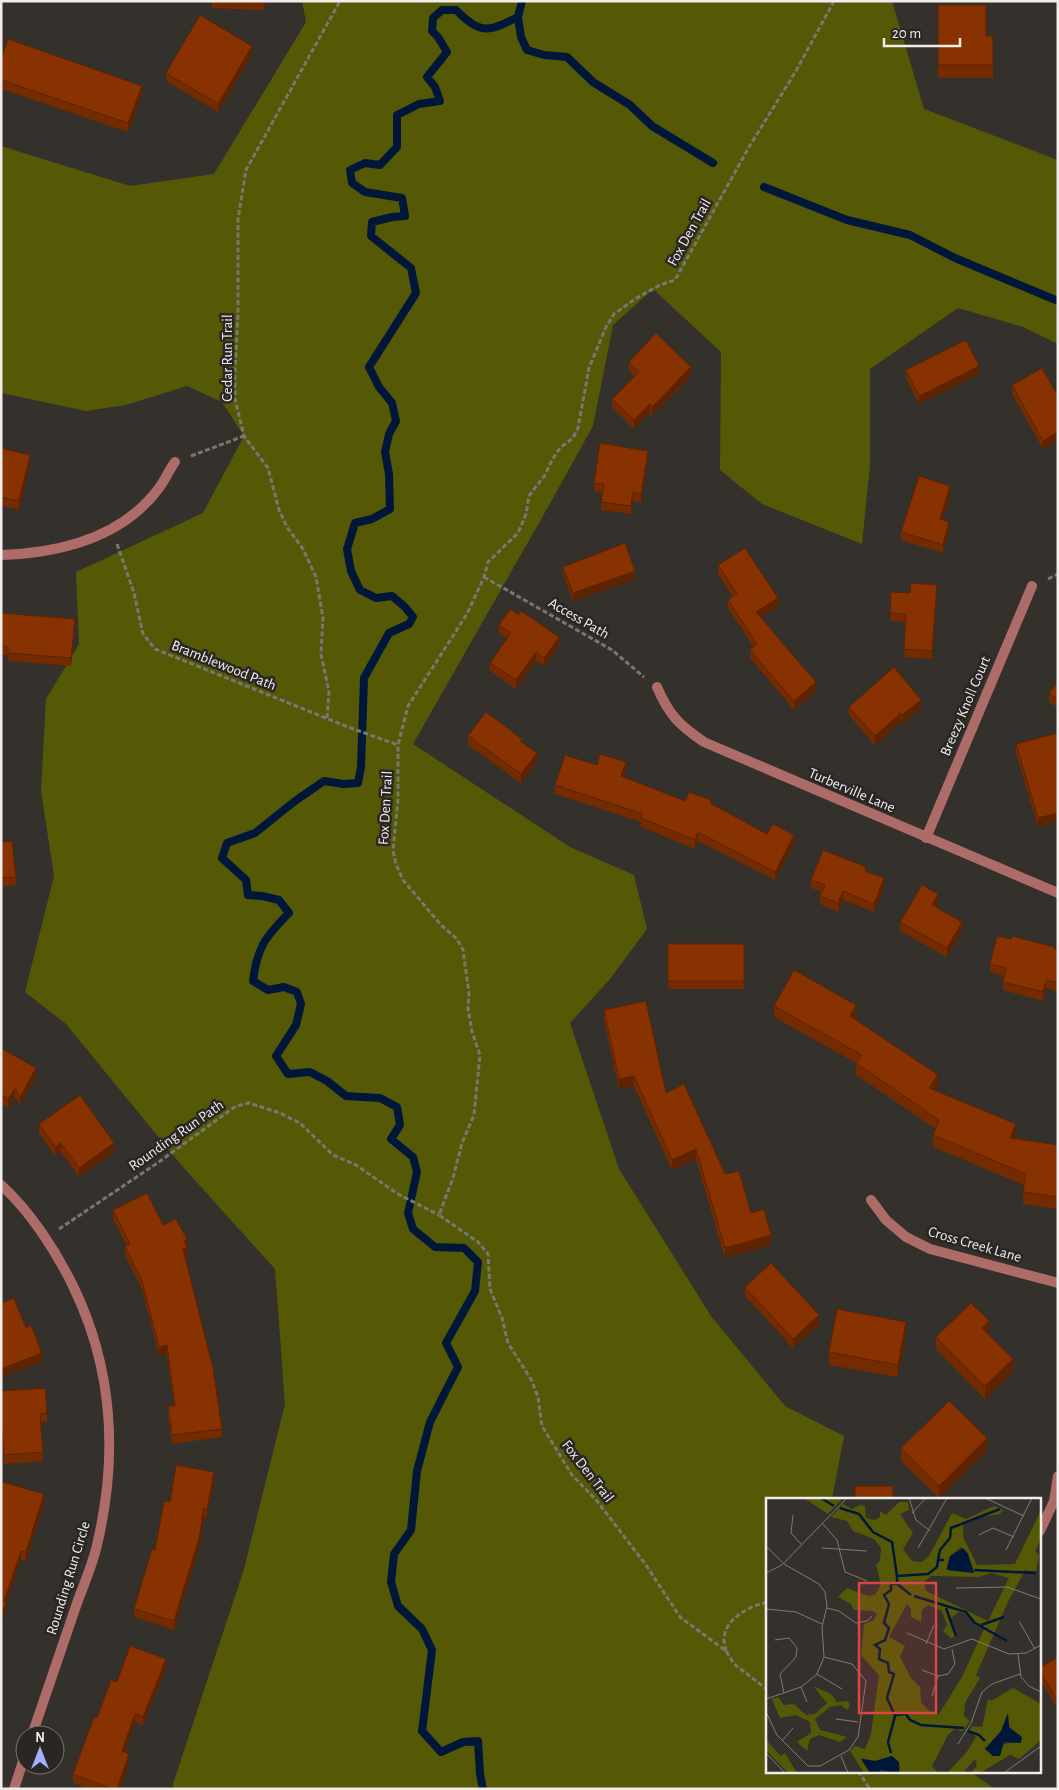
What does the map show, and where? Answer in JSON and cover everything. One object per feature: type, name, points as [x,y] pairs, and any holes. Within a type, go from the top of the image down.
[{"type":"street","points":[[1,555],[54,550],[82,543],[112,530],[142,507],[159,488],[174,462]]},
{"type":"street","name":"Breezy Knoll Court","points":[[926,838],[1032,586]]},
{"type":"street","name":"Turberville Lane","points":[[656,687],[666,707],[682,727],[704,742],[1058,893]]},
{"type":"street","name":"Rounding Run Circle","points":[[1,1185],[38,1227],[63,1266],[84,1309],[99,1355],[108,1403],[110,1449],[106,1498],[97,1546],[35,1725]]},
{"type":"street","name":"Cross Creek Lane","points":[[871,1200],[886,1220],[906,1237],[930,1249],[1058,1283]]},
{"type":"street","points":[[1042,1527],[1054,1501],[1058,1476]]},
{"type":"street","points":[[14,1789],[19,1775]]},
{"type":"path","name":"Cedar Run Trail","points":[[327,718],[329,692],[321,654],[323,618],[316,577],[303,549],[287,527],[283,518],[268,468],[244,436],[235,399],[235,372],[238,314],[238,219],[246,170],[340,1]]},
{"type":"path","name":"Fox Den Trail","points":[[766,1688],[734,1664],[726,1651],[680,1617],[646,1565],[597,1501],[572,1475],[542,1426],[538,1397],[532,1381],[508,1343],[502,1318],[490,1289],[488,1254],[478,1242],[439,1215],[453,1178],[462,1143],[474,1115],[480,1055],[472,1032],[466,968],[462,950],[457,939],[441,925],[403,880],[396,864],[394,851],[398,799],[398,745],[408,706],[467,614],[484,577],[488,562],[518,533],[526,514],[529,496],[545,475],[560,448],[573,438],[578,428],[589,368],[606,327],[614,314],[636,299],[660,285],[675,280],[749,147],[796,71],[834,1]]},
{"type":"path","points":[[174,462],[244,436]]},
{"type":"path","name":"Bramblewood Path","points":[[112,530],[134,593],[143,634],[155,649],[348,727],[398,745]]},
{"type":"path","name":"Access Path","points":[[484,577],[612,650],[656,687]]},
{"type":"path","name":"Rounding Run Path","points":[[45,1239],[156,1164],[236,1106],[249,1103],[280,1113],[300,1123],[333,1155],[356,1165],[398,1194],[439,1215]]},
{"type":"path","points":[[726,1651],[724,1640],[728,1626],[738,1615],[758,1604],[766,1602]]},
{"type":"path","points":[[859,1772],[870,1789]]},
{"type":"shaded area","points":[[302,1],[892,1],[924,109],[1058,160],[1058,344],[1023,327],[958,308],[870,369],[870,465],[862,544],[762,504],[720,470],[721,352],[653,289],[613,325],[593,426],[413,744],[570,847],[634,875],[647,929],[610,979],[570,1023],[619,1169],[711,1316],[785,1406],[844,1436],[832,1498],[766,1498],[766,1772],[970,1772],[995,1789],[173,1789],[173,1784],[244,1569],[285,1404],[275,1269],[183,1167],[66,1024],[25,992],[54,876],[41,790],[46,699],[79,644],[76,572],[203,513],[244,436],[222,402],[187,386],[126,405],[86,411],[1,393],[1,146],[130,186],[214,174],[306,22]]},
{"type":"building","points":[[938,5],[986,5],[986,36],[993,36],[993,65],[938,65]]},
{"type":"building","points":[[200,15],[252,46],[218,104],[166,73]]},
{"type":"building","points":[[8,39],[142,86],[128,123],[1,80],[1,59]]},
{"type":"building","points":[[656,333],[691,367],[652,407],[650,404],[634,420],[612,399],[639,372],[629,362]]},
{"type":"building","points":[[966,340],[979,366],[919,396],[906,370]]},
{"type":"building","points":[[1042,368],[1058,396],[1058,432],[1043,441],[1012,385]]},
{"type":"building","points":[[600,443],[648,451],[641,494],[633,492],[631,506],[601,502],[604,484],[594,483]]},
{"type":"building","points":[[1,448],[30,455],[19,501],[1,497]]},
{"type":"building","points":[[919,476],[950,486],[940,519],[949,522],[943,545],[901,532]]},
{"type":"building","points":[[625,543],[635,571],[573,593],[563,567]]},
{"type":"building","points":[[745,548],[778,598],[756,612],[816,682],[794,701],[750,650],[757,644],[728,600],[737,594],[718,565]]},
{"type":"building","points":[[911,583],[937,585],[932,651],[904,649],[906,614],[890,613],[891,592],[910,593]]},
{"type":"building","points":[[510,609],[518,615],[521,611],[559,637],[544,658],[536,652],[516,680],[490,663],[511,633],[499,625]]},
{"type":"building","points":[[1,613],[75,619],[71,658],[8,653],[8,647],[1,646]]},
{"type":"building","points":[[894,667],[921,700],[902,715],[901,713],[875,736],[849,707]]},
{"type":"building","points":[[1058,681],[1058,699],[1049,694]]},
{"type":"building","points":[[486,712],[522,739],[520,741],[537,753],[521,774],[468,736]]},
{"type":"building","points":[[1058,733],[1058,813],[1038,818],[1016,744]]},
{"type":"building","points":[[600,754],[626,762],[621,776],[685,801],[689,792],[711,800],[710,803],[767,834],[773,824],[794,835],[775,872],[698,832],[695,840],[641,818],[643,814],[555,785],[565,755],[597,765]]},
{"type":"building","points":[[12,841],[16,877],[1,878],[1,842]]},
{"type":"building","points":[[823,850],[866,867],[865,871],[884,878],[874,904],[843,891],[838,903],[820,896],[825,885],[811,880]]},
{"type":"building","points":[[922,885],[938,894],[932,905],[962,922],[947,948],[900,922]]},
{"type":"building","points":[[997,936],[1011,939],[1012,936],[1054,947],[1054,949],[1058,950],[1058,983],[1046,980],[1043,992],[1003,982],[1006,968],[990,964]]},
{"type":"building","points":[[668,944],[744,944],[744,981],[668,981]]},
{"type":"building","points":[[794,970],[856,1005],[850,1016],[938,1075],[929,1088],[1016,1124],[1010,1138],[1058,1145],[1058,1197],[1023,1192],[1026,1174],[933,1135],[939,1120],[856,1063],[862,1055],[774,1006]]},
{"type":"building","points":[[646,1001],[666,1093],[684,1084],[725,1174],[739,1171],[751,1213],[764,1209],[771,1235],[725,1248],[696,1149],[672,1160],[634,1076],[619,1079],[604,1010]]},
{"type":"building","points":[[1,1048],[36,1068],[20,1097],[15,1089],[8,1099],[1,1095]]},
{"type":"building","points":[[80,1095],[114,1143],[79,1168],[61,1143],[55,1147],[39,1124]]},
{"type":"building","points":[[147,1193],[163,1225],[176,1219],[187,1239],[184,1241],[187,1247],[183,1249],[213,1368],[222,1429],[172,1435],[168,1406],[175,1406],[167,1345],[159,1347],[142,1281],[125,1247],[130,1244],[113,1210]]},
{"type":"building","points":[[771,1263],[819,1315],[793,1339],[745,1287]]},
{"type":"building","points":[[14,1298],[26,1328],[31,1325],[42,1353],[1,1369],[1,1303]]},
{"type":"building","points":[[971,1303],[989,1321],[982,1328],[1013,1359],[985,1386],[936,1337]]},
{"type":"building","points":[[837,1309],[906,1322],[898,1365],[829,1352]]},
{"type":"building","points":[[45,1388],[47,1413],[40,1414],[43,1452],[4,1455],[1,1391]]},
{"type":"building","points":[[949,1401],[987,1438],[939,1486],[901,1448]]},
{"type":"building","points":[[176,1465],[214,1472],[207,1509],[204,1508],[199,1538],[174,1621],[134,1609],[152,1549],[155,1550],[164,1501],[170,1502]]},
{"type":"building","points":[[3,1482],[44,1494],[26,1552],[21,1551],[4,1601],[6,1602],[1,1617],[1,1487]]},
{"type":"building","points":[[855,1486],[893,1486],[893,1498],[855,1498]]},
{"type":"building","points":[[130,1646],[166,1659],[143,1717],[135,1714],[122,1751],[129,1754],[117,1789],[112,1789],[73,1774],[94,1717],[97,1718],[111,1680],[117,1682]]},
{"type":"building","points":[[1058,1657],[1058,1697],[1056,1698],[1042,1674],[1042,1667]]},
{"type":"waterway","points":[[483,1789],[478,1741],[463,1742],[441,1752],[422,1731],[432,1650],[422,1629],[398,1606],[391,1582],[394,1554],[411,1530],[417,1471],[430,1422],[458,1367],[446,1343],[475,1291],[478,1262],[464,1248],[435,1247],[413,1229],[408,1213],[417,1172],[413,1157],[391,1139],[400,1125],[397,1107],[380,1098],[346,1096],[327,1081],[310,1072],[288,1074],[276,1056],[296,1025],[301,1004],[297,992],[284,987],[268,990],[253,981],[260,951],[268,936],[289,913],[279,900],[248,895],[246,880],[222,858],[227,843],[255,833],[324,781],[344,784],[358,783],[361,767],[364,678],[389,633],[409,624],[413,617],[392,596],[376,598],[360,590],[351,571],[347,549],[355,523],[372,519],[390,509],[389,474],[385,452],[389,434],[396,421],[392,403],[379,387],[369,367],[416,293],[411,268],[371,236],[372,222],[405,216],[402,198],[365,192],[352,183],[350,170],[365,163],[380,165],[397,147],[397,115],[419,104],[440,101],[435,87],[427,77],[447,52],[432,31],[433,18],[442,10],[456,10],[472,24],[479,27],[492,28],[518,17],[522,1]]},
{"type":"waterway","points":[[518,17],[521,37],[527,50],[544,55],[567,57],[593,82],[630,105],[652,126],[713,163]]},
{"type":"waterway","points":[[764,187],[847,220],[910,235],[955,258],[1058,301]]}]
